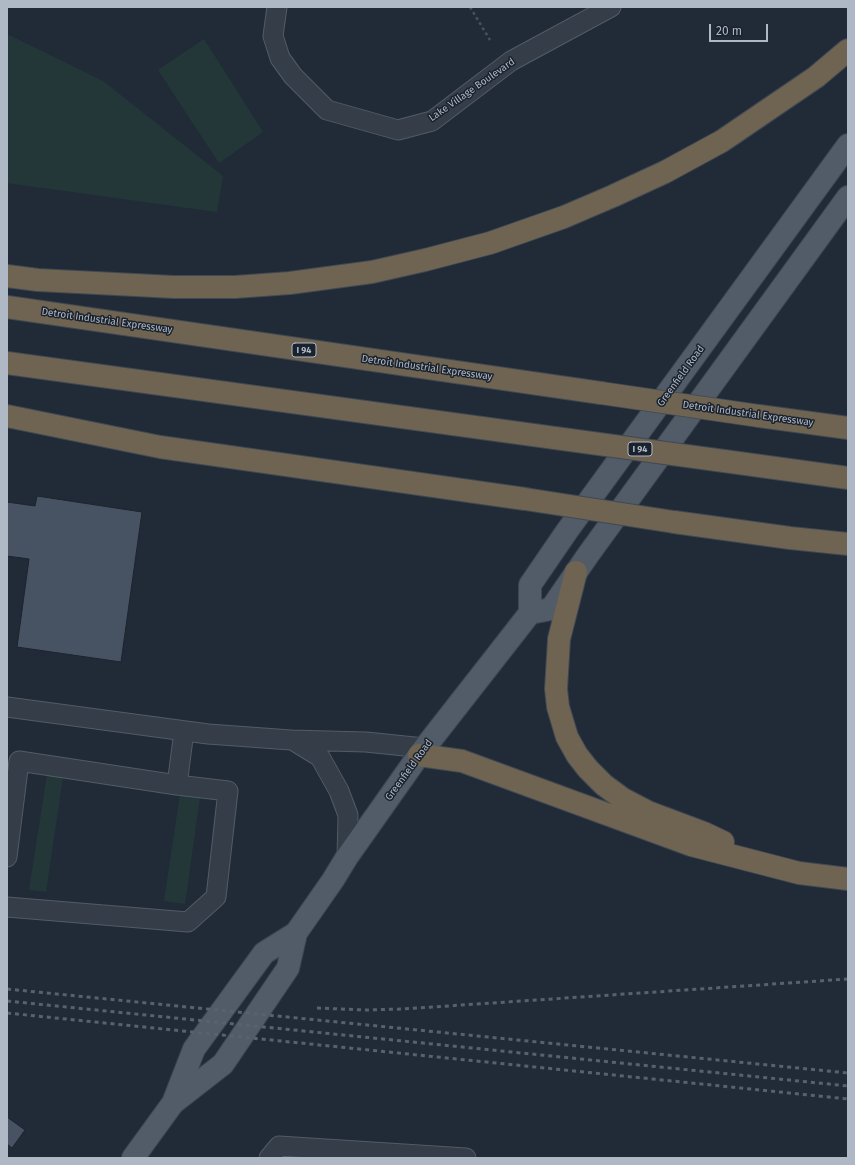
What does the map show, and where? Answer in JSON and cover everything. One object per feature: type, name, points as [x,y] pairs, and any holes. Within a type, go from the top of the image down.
[{"type":"highway","points":[[7,276],[38,280],[174,287],[235,287],[372,272],[490,243],[564,217],[665,172],[722,140],[816,77],[848,50]]},
{"type":"highway","name":"Detroit Industrial Expressway","points":[[7,307],[848,428]]},
{"type":"highway","name":"I 94","points":[[7,363],[848,478]]},
{"type":"highway","points":[[7,416],[160,447],[525,499],[674,522],[790,538],[848,544]]},
{"type":"highway","points":[[790,538],[848,553]]},
{"type":"highway","points":[[576,572],[559,639],[556,689],[562,722],[567,737],[577,755],[604,785],[623,799],[648,812],[704,833],[768,865]]},
{"type":"highway","points":[[421,751],[462,761],[692,845],[799,873],[848,879]]},
{"type":"main road","name":"Greenfield Road","points":[[133,1158],[173,1104],[223,1064],[288,968],[296,933],[347,857],[421,751],[530,613],[530,585],[567,531],[848,145]]},
{"type":"main road","points":[[530,613],[551,609],[576,572],[848,197]]},
{"type":"main road","name":"Greenfield Road","points":[[173,1104],[194,1049],[254,965],[264,953],[296,933]]},
{"type":"street","name":"Lake Village Boulevard","points":[[276,7],[273,36],[280,58],[293,76],[327,110],[398,130],[432,121],[511,61],[611,7]]},
{"type":"street","points":[[7,707],[208,734],[291,740],[366,742],[421,751]]},
{"type":"street","points":[[177,785],[184,731]]},
{"type":"street","points":[[291,740],[320,757],[339,791],[348,815],[347,857]]},
{"type":"street","points":[[7,857],[19,761],[177,785],[228,791],[216,897],[188,922],[7,907]]},
{"type":"street","points":[[269,1158],[279,1146],[466,1158]]},
{"type":"path","points":[[470,7],[490,40]]},
{"type":"green space","points":[[7,34],[103,81],[223,176],[217,212],[7,183]]},
{"type":"green space","points":[[204,39],[263,132],[219,163],[158,70]]},
{"type":"green space","points":[[47,775],[63,777],[46,892],[29,890]]},
{"type":"green space","points":[[180,794],[200,797],[185,904],[164,901]]},
{"type":"building","points":[[37,496],[142,512],[121,662],[17,647],[29,559],[7,556],[7,502],[35,506]]},
{"type":"building","points":[[7,1117],[25,1130],[12,1148],[7,1144]]},
{"type":"railway","points":[[317,1008],[365,1010],[403,1009],[848,979]]},
{"type":"railway","points":[[7,989],[848,1073]]},
{"type":"railway","points":[[7,1001],[848,1086]]},
{"type":"railway","points":[[7,1013],[848,1099]]}]
